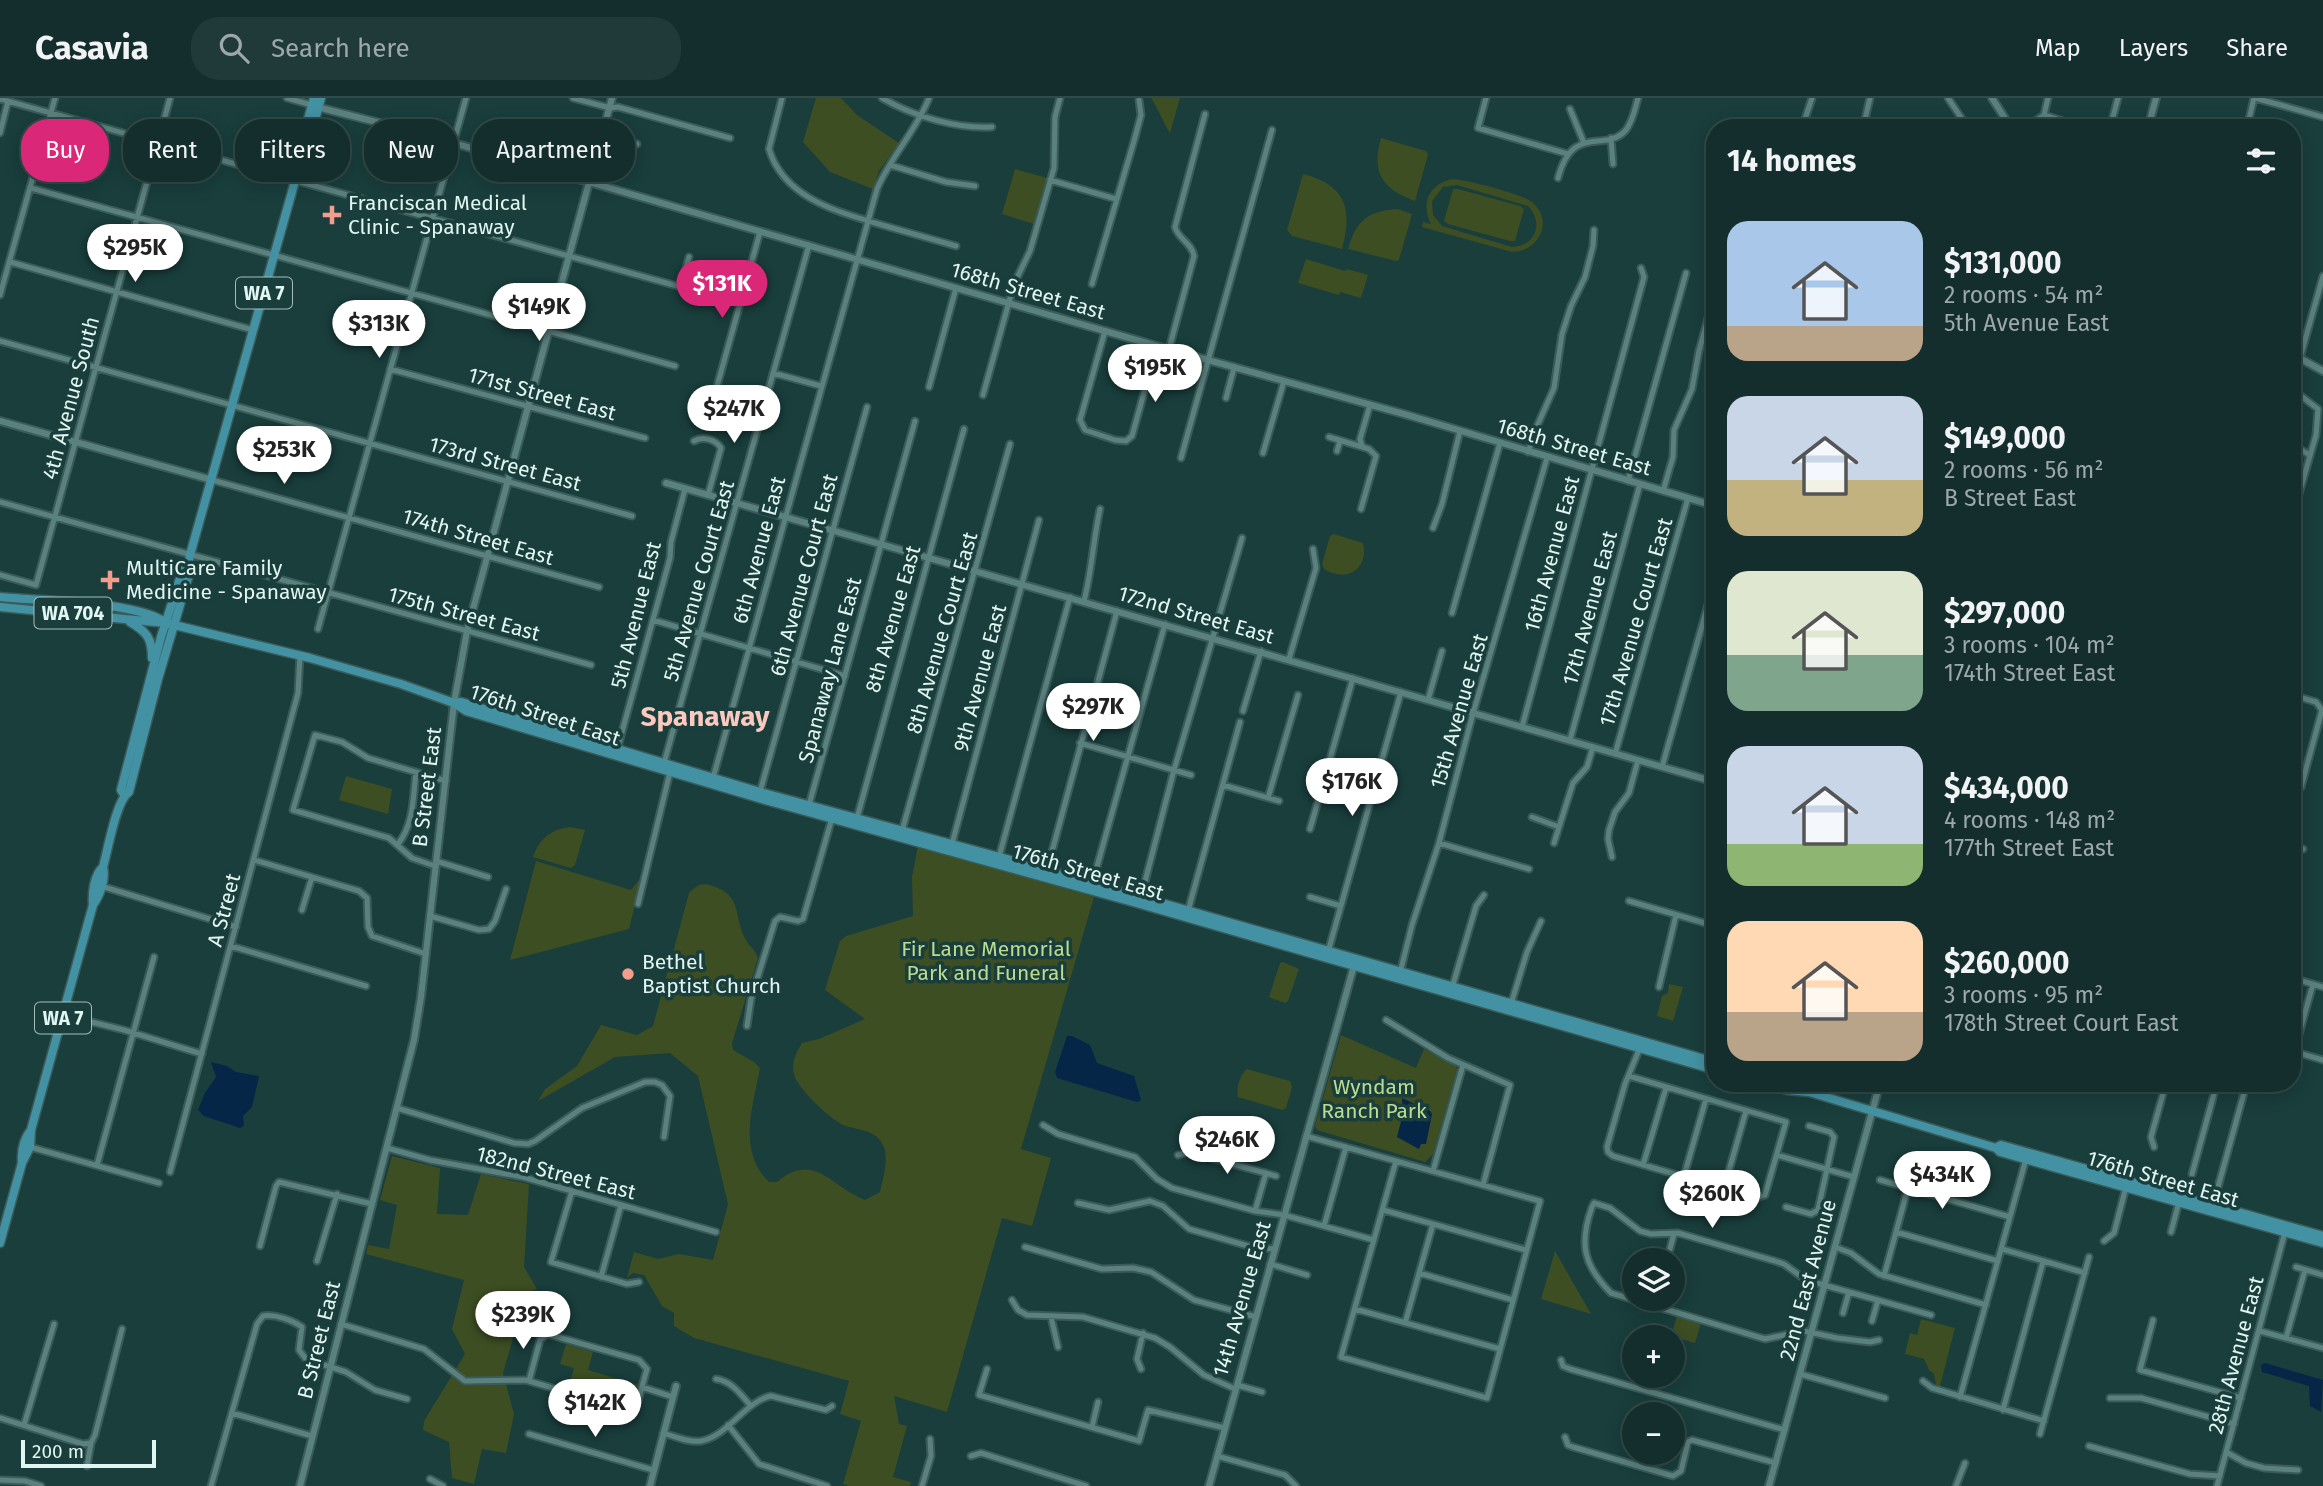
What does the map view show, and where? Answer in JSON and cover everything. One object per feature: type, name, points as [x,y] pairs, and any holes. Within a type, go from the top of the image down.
[{"type":"main road","name":"WA 7","points":[[310,119],[316,102]]},
{"type":"main road","name":"WA 7","points":[[0,1243],[22,1163],[30,1147],[31,1130],[93,905],[92,896],[124,795],[129,792],[183,569],[188,566],[295,182]]},
{"type":"main road","name":"WA 704","points":[[0,597],[113,607],[158,617],[170,624]]},
{"type":"main road","name":"WA 704","points":[[0,607],[170,624]]},
{"type":"main road","points":[[128,620],[150,637],[152,669]]},
{"type":"main road","name":"WA 7","points":[[124,795],[121,790],[152,669],[170,624]]},
{"type":"main road","name":"176th Street East","points":[[170,624],[300,655],[401,684],[454,703],[466,711],[564,741],[1354,964],[1706,1068]]},
{"type":"main road","name":"176th Street East","points":[[454,703],[461,702],[760,792],[1141,897],[1328,952],[1354,964],[1401,973],[1452,988],[1483,1001],[1511,1004],[1706,1060]]},
{"type":"main road","points":[[564,741],[570,739],[613,752],[617,750]]},
{"type":"main road","points":[[670,772],[674,770],[708,780],[713,778]]},
{"type":"main road","points":[[821,815],[830,814],[852,820],[857,818]]},
{"type":"main road","points":[[869,828],[875,826],[898,833],[902,831]]},
{"type":"main road","name":"WA 7","points":[[93,905],[98,899],[105,873],[103,867]]},
{"type":"main road","points":[[1102,894],[1110,892],[1136,899],[1141,897]]},
{"type":"main road","points":[[1274,943],[1323,954],[1328,952]]},
{"type":"main road","points":[[1590,1035],[1628,1039]]},
{"type":"main road","points":[[1639,1050],[1644,1047],[1676,1052]]},
{"type":"main road","name":"176th Street East","points":[[1809,1092],[1996,1148],[2000,1152],[2323,1242]]},
{"type":"main road","name":"WA 7","points":[[22,1163],[22,1149],[31,1130]]},
{"type":"main road","name":"176th Street East","points":[[1996,1148],[2001,1145],[2320,1235]]},
{"type":"main road","points":[[2123,1186],[2122,1182],[2151,1191],[2155,1189]]},
{"type":"main road","points":[[2285,1232],[2289,1230],[2311,1236],[2320,1235]]},
{"type":"street","points":[[0,292],[55,98]]},
{"type":"street","name":"4th Avenue South","points":[[164,119],[170,98]]},
{"type":"street","points":[[287,98],[316,102]]},
{"type":"street","points":[[458,127],[466,98]]},
{"type":"street","points":[[573,98],[610,108],[618,107],[730,138]]},
{"type":"street","name":"B Street East","points":[[607,119],[612,98]]},
{"type":"street","points":[[782,98],[769,144],[780,170],[800,191],[829,209],[956,246]]},
{"type":"street","points":[[882,98],[922,115],[966,126],[992,127]]},
{"type":"street","name":"6th Avenue East","points":[[713,778],[867,220],[877,189],[922,115],[929,98]]},
{"type":"street","points":[[983,395],[1014,284],[1030,251],[1050,180],[1055,158],[1055,117],[1060,98]]},
{"type":"street","points":[[1486,98],[1478,128],[1568,154]]},
{"type":"street","points":[[1558,178],[1568,154],[1584,143],[1623,133],[1628,127],[1638,98]]},
{"type":"street","points":[[1805,119],[1812,98]]},
{"type":"street","points":[[1865,119],[1870,98]]},
{"type":"street","points":[[1948,98],[1962,119]]},
{"type":"street","points":[[1993,98],[2006,119]]},
{"type":"street","points":[[2039,119],[2044,116],[2048,98]]},
{"type":"street","points":[[2112,119],[2118,98]]},
{"type":"street","points":[[2150,119],[2156,98]]},
{"type":"street","points":[[2249,119],[2255,98],[2323,117]]},
{"type":"street","points":[[0,99],[123,133]]},
{"type":"street","points":[[1092,284],[1140,120],[1139,100]]},
{"type":"street","points":[[0,133],[8,101]]},
{"type":"street","name":"168th Street East","points":[[316,102],[370,119]]},
{"type":"street","points":[[1570,109],[1584,143]]},
{"type":"street","points":[[1169,349],[1194,256],[1193,248],[1177,233],[1175,227],[1205,114]]},
{"type":"street","points":[[2044,116],[2054,119]]},
{"type":"street","points":[[1181,458],[1272,130]]},
{"type":"street","points":[[1611,138],[1613,164]]},
{"type":"street","name":"168th Street East","points":[[458,146],[1370,405],[1706,503]]},
{"type":"street","points":[[890,165],[935,179],[975,186]]},
{"type":"street","points":[[1050,180],[1116,199]]},
{"type":"street","name":"4th Avenue South","points":[[0,575],[36,584],[147,182]]},
{"type":"street","points":[[299,182],[681,287],[689,257]]},
{"type":"street","points":[[318,629],[442,182]]},
{"type":"street","name":"B Street East","points":[[300,1486],[414,1040],[454,703],[467,631],[589,183]]},
{"type":"street","points":[[31,188],[675,366]]},
{"type":"street","points":[[1528,452],[1554,388],[1562,334],[1571,306],[1585,277],[1594,230]]},
{"type":"street","points":[[709,415],[760,232]]},
{"type":"street","name":"5th Avenue Court East","points":[[664,763],[809,245]]},
{"type":"street","points":[[9,262],[253,330]]},
{"type":"street","name":"16th Avenue East","points":[[1522,727],[1644,277],[1641,268]]},
{"type":"street","points":[[1628,481],[1686,273]]},
{"type":"street","points":[[2301,354],[2323,276]]},
{"type":"street","points":[[929,387],[956,288]]},
{"type":"street","points":[[1105,331],[1081,417],[1082,425],[1090,432],[1126,441],[1134,431],[1157,346]]},
{"type":"street","points":[[1663,491],[1673,457],[1673,435],[1692,389],[1699,351],[1706,333]]},
{"type":"street","name":"173rd Street East","points":[[0,341],[632,516]]},
{"type":"street","points":[[2301,359],[2323,371]]},
{"type":"street","points":[[1226,398],[1234,368]]},
{"type":"street","name":"171st Street East","points":[[390,369],[645,438]]},
{"type":"street","points":[[773,373],[821,386]]},
{"type":"street","points":[[1263,453],[1284,381]]},
{"type":"street","points":[[2301,396],[2318,409],[2316,435],[2301,484]]},
{"type":"street","points":[[1362,446],[1360,439],[1370,405]]},
{"type":"street","name":"6th Avenue Court East","points":[[760,792],[867,407]]},
{"type":"street","points":[[0,421],[212,480]]},
{"type":"street","name":"Spanaway Lane East","points":[[809,805],[915,421]]},
{"type":"street","name":"8th Avenue East","points":[[857,818],[964,429]]},
{"type":"street","points":[[1433,528],[1442,504],[1460,431]]},
{"type":"street","points":[[694,441],[701,438],[710,440],[721,448],[708,495]]},
{"type":"street","points":[[1329,438],[1372,451],[1376,460],[1361,509]]},
{"type":"street","points":[[1337,451],[1340,441]]},
{"type":"street","points":[[1452,613],[1500,443]]},
{"type":"street","name":"8th Avenue Court East","points":[[902,831],[1010,444]]},
{"type":"street","points":[[2301,450],[2310,455]]},
{"type":"street","name":"15th Avenue East","points":[[1401,973],[1412,925],[1439,843],[1547,458]]},
{"type":"street","name":"174th Street East","points":[[212,480],[599,587]]},
{"type":"street","name":"172nd Street East","points":[[666,483],[1706,779]]},
{"type":"street","name":"17th Avenue East","points":[[1570,740],[1640,484]]},
{"type":"street","name":"5th Avenue East","points":[[617,750],[653,621],[685,489]]},
{"type":"street","name":"17th Avenue Court East","points":[[1615,754],[1688,498]]},
{"type":"street","name":"175th Street East","points":[[0,502],[591,665]]},
{"type":"street","points":[[1084,601],[1092,570],[1092,546],[1100,509]]},
{"type":"street","name":"9th Avenue East","points":[[952,844],[1039,520]]},
{"type":"street","points":[[1141,897],[1174,770],[1242,538]]},
{"type":"street","points":[[1289,659],[1316,568],[1313,549]]},
{"type":"street","points":[[999,857],[1070,597]]},
{"type":"street","points":[[1047,870],[1117,611]]},
{"type":"street","points":[[1662,767],[1706,612]]},
{"type":"street","points":[[653,621],[845,676]]},
{"type":"street","points":[[1096,870],[1165,624]]},
{"type":"street","points":[[1428,699],[1442,651]]},
{"type":"street","points":[[1243,711],[1261,652]]},
{"type":"street","name":"A Street","points":[[170,1172],[298,692],[300,655]]},
{"type":"street","points":[[1310,830],[1353,678]]},
{"type":"street","points":[[1328,952],[1401,692]]},
{"type":"street","points":[[1268,798],[1298,695]]},
{"type":"street","points":[[2301,698],[2316,702],[2321,713],[2301,787]]},
{"type":"street","points":[[1188,911],[1240,722]]},
{"type":"street","points":[[446,782],[368,758],[342,742],[315,735],[293,810],[389,838],[412,858],[488,877]]},
{"type":"street","points":[[1080,743],[1191,775]]},
{"type":"street","name":"17th Avenue Court East","points":[[1554,843],[1573,783],[1587,767],[1593,747]]},
{"type":"street","points":[[1612,857],[1609,830],[1615,812],[1629,793],[1638,760]]},
{"type":"street","points":[[398,844],[407,833],[410,822],[416,772]]},
{"type":"street","points":[[638,904],[670,772]]},
{"type":"street","points":[[1223,785],[1279,801]]},
{"type":"street","points":[[1532,817],[1559,827]]},
{"type":"street","points":[[747,1026],[751,999],[775,921],[782,917],[798,921],[804,916],[832,818]]},
{"type":"street","points":[[1439,843],[1529,869]]},
{"type":"street","points":[[254,860],[357,890],[365,895],[368,902],[368,930],[376,939],[426,954]]},
{"type":"street","points":[[302,910],[312,877]]},
{"type":"street","points":[[101,886],[236,927]]},
{"type":"street","points":[[430,916],[479,930],[489,929],[495,921],[506,888]]},
{"type":"street","points":[[1452,988],[1476,906],[1484,895]]},
{"type":"street","points":[[1310,897],[1341,906]]},
{"type":"street","points":[[1629,901],[1706,923]]},
{"type":"street","points":[[1659,987],[1676,915]]},
{"type":"street","points":[[1511,1004],[1527,952],[1541,920]]},
{"type":"street","points":[[231,946],[366,986]]},
{"type":"street","points":[[97,1165],[154,957]]},
{"type":"street","name":"14th Avenue East","points":[[1209,1486],[1354,964]]},
{"type":"street","points":[[2301,981],[2323,987]]},
{"type":"street","points":[[2301,1025],[2313,984]]},
{"type":"street","points":[[63,1015],[202,1054]]},
{"type":"street","points":[[1386,1020],[1441,1054],[1510,1085],[1483,1185]]},
{"type":"street","points":[[1629,1076],[1786,1122],[1766,1193],[1756,1198],[1608,1152],[1607,1147],[1625,1084],[1639,1050]]},
{"type":"street","points":[[2301,1054],[2323,1060]]},
{"type":"street","points":[[1433,1171],[1463,1065]]},
{"type":"street","points":[[397,1108],[514,1143],[528,1144],[592,1103],[630,1087],[655,1082],[662,1085],[670,1096],[664,1137]]},
{"type":"street","points":[[1643,1165],[1666,1088]]},
{"type":"street","name":"22nd East Avenue","points":[[1769,1486],[1878,1092]]},
{"type":"street","points":[[2154,1147],[2151,1137],[2164,1092]]},
{"type":"street","points":[[2192,1174],[2215,1092]]},
{"type":"street","points":[[2213,1205],[2244,1093]]},
{"type":"street","points":[[1684,1176],[1706,1100]]},
{"type":"street","points":[[1724,1188],[1746,1111]]},
{"type":"street","points":[[1042,1125],[1058,1135],[1135,1157],[1167,1186],[1374,1240]]},
{"type":"street","points":[[1786,1206],[1814,1213],[1818,1210],[1834,1137],[1830,1132],[1809,1126]]},
{"type":"street","points":[[1306,1136],[1433,1171],[1540,1201],[1487,1398],[1341,1357],[1396,1161]]},
{"type":"street","points":[[30,1147],[159,1183]]},
{"type":"street","points":[[1324,1226],[1346,1147]]},
{"type":"street","name":"182nd Street East","points":[[387,1148],[430,1160],[523,1177],[716,1232]]},
{"type":"street","points":[[1178,1155],[1189,1152],[1276,1176]]},
{"type":"street","points":[[1777,1156],[1854,1177]]},
{"type":"street","points":[[1960,1397],[2026,1159]]},
{"type":"street","points":[[1943,1198],[1950,1172]]},
{"type":"street","points":[[1255,1211],[1266,1173]]},
{"type":"street","points":[[1880,1180],[2010,1217]]},
{"type":"street","points":[[260,1246],[279,1182],[372,1204]]},
{"type":"street","points":[[2104,1241],[2114,1233],[2123,1186]]},
{"type":"street","points":[[1884,1276],[1908,1188]]},
{"type":"street","points":[[572,1191],[551,1262],[627,1284],[639,1282]]},
{"type":"street","points":[[317,1261],[337,1194]]},
{"type":"street","points":[[1078,1203],[1109,1210],[1150,1201],[1163,1206],[1189,1228],[1255,1248],[1275,1249]]},
{"type":"street","points":[[1622,1297],[1611,1293],[1604,1285],[1585,1254],[1583,1244],[1590,1211],[1597,1202],[1610,1208],[1640,1231],[1674,1234],[1784,1264],[1805,1280],[1931,1315]]},
{"type":"street","points":[[2171,1232],[2179,1202]]},
{"type":"street","points":[[601,1277],[621,1205]]},
{"type":"street","points":[[1382,1210],[1526,1250]]},
{"type":"street","points":[[1405,1323],[1433,1224]]},
{"type":"street","points":[[1896,1232],[1998,1261]]},
{"type":"street","name":"28th Avenue East","points":[[2217,1486],[2285,1232]]},
{"type":"street","points":[[1670,1248],[1674,1234]]},
{"type":"street","points":[[1025,1247],[1102,1269],[1133,1268],[1151,1272],[1194,1300],[1256,1317]]},
{"type":"street","points":[[1835,1247],[1851,1253],[1884,1276],[1986,1305]]},
{"type":"street","points":[[2002,1249],[2085,1273]]},
{"type":"street","points":[[2040,1434],[2089,1257]]},
{"type":"street","points":[[2003,1410],[2043,1262]]},
{"type":"street","points":[[1270,1264],[1307,1275]]},
{"type":"street","points":[[2296,1267],[2323,1275]]},
{"type":"street","points":[[2286,1338],[2305,1270]]},
{"type":"street","points":[[1419,1273],[1513,1300]]},
{"type":"street","points":[[1843,1313],[1849,1292]]},
{"type":"street","points":[[1012,1300],[1022,1313],[1083,1317],[1143,1334],[1170,1346],[1214,1381],[1262,1392]]},
{"type":"street","points":[[1872,1321],[1878,1300]]},
{"type":"street","points":[[1355,1309],[1500,1349]]},
{"type":"street","points":[[1668,1311],[1765,1339],[1797,1331],[1841,1339],[1869,1342],[1879,1340]]},
{"type":"street","points":[[211,1486],[258,1321],[263,1316],[298,1324],[303,1329],[299,1350],[306,1360],[345,1372],[368,1387],[407,1399]]},
{"type":"street","points":[[1051,1317],[1058,1347]]},
{"type":"street","points":[[2153,1320],[2140,1370],[2241,1398]]},
{"type":"street","points":[[24,1425],[54,1324]]},
{"type":"street","points":[[341,1324],[424,1349],[438,1358],[451,1373],[465,1381],[529,1381],[630,1411],[636,1408],[647,1369],[639,1360],[547,1334],[540,1340],[529,1381]]},
{"type":"street","points":[[87,1466],[122,1329]]},
{"type":"street","points":[[2260,1331],[2323,1348]]},
{"type":"street","points":[[1141,1369],[1137,1359],[1143,1334]]},
{"type":"street","points":[[1561,1360],[1563,1366],[1570,1369],[1785,1430]]},
{"type":"street","points":[[987,1369],[979,1395],[1139,1441],[1148,1410],[1225,1428]]},
{"type":"street","points":[[1800,1374],[1885,1398]]},
{"type":"street","points":[[716,1379],[731,1384],[751,1406]]},
{"type":"street","points":[[1923,1381],[1932,1388],[2044,1421]]},
{"type":"street","points":[[650,1486],[676,1386]]},
{"type":"street","points":[[642,1387],[673,1396]]},
{"type":"street","points":[[663,1433],[702,1441],[712,1438],[751,1406],[771,1396],[826,1410],[832,1406]]},
{"type":"street","points":[[2110,1398],[2141,1398],[2234,1424]]},
{"type":"street","points":[[1092,1427],[1098,1402]]},
{"type":"street","points":[[232,1413],[312,1436]]},
{"type":"street","points":[[0,1418],[83,1444],[91,1443]]},
{"type":"street","points":[[727,1425],[759,1464],[827,1486]]},
{"type":"street","points":[[529,1434],[653,1470]]},
{"type":"street","points":[[1565,1437],[1568,1445],[1573,1447],[1673,1476],[1681,1471],[1688,1442],[1692,1440],[1776,1463]]},
{"type":"street","points":[[922,1486],[931,1456],[930,1439]]},
{"type":"street","points":[[2088,1446],[2190,1474],[2220,1476]]},
{"type":"street","points":[[2226,1451],[2255,1466],[2298,1470]]},
{"type":"street","points":[[971,1455],[981,1453],[1086,1486]]},
{"type":"street","points":[[1217,1456],[1285,1475],[1296,1486]]},
{"type":"street","points":[[1956,1486],[1965,1463]]},
{"type":"street","points":[[430,1479],[443,1486]]},
{"type":"street","points":[[0,1480],[25,1481],[41,1486]]},
{"type":"green space","points":[[816,98],[841,98],[857,115],[899,143],[879,171],[873,189],[830,172],[803,142]]},
{"type":"green space","points":[[1151,98],[1180,98],[1170,133],[1156,106]]},
{"type":"green space","points":[[1381,138],[1426,151],[1428,155],[1415,201],[1394,191],[1382,178],[1377,161]]},
{"type":"green space","points":[[1015,169],[1047,178],[1034,224],[1002,214]]},
{"type":"green space","points":[[1303,174],[1329,185],[1343,201],[1347,222],[1342,249],[1292,236],[1287,230]]},
{"type":"green space","points":[[1453,179],[1470,182],[1506,191],[1532,202],[1539,210],[1543,226],[1536,241],[1521,251],[1512,252],[1422,227],[1423,222],[1431,224],[1427,209],[1429,195],[1445,181]],"holes":[[[1457,185],[1528,206],[1536,219],[1535,232],[1527,242],[1512,247],[1442,226],[1433,215],[1432,201],[1443,187]]]},
{"type":"green space","points":[[1453,189],[1524,209],[1515,241],[1444,221]]},
{"type":"green space","points":[[1397,209],[1412,214],[1399,260],[1348,249],[1355,231],[1364,219],[1378,212]]},
{"type":"green space","points":[[1306,259],[1368,275],[1361,298],[1340,292],[1339,295],[1298,283]]},
{"type":"green space","points":[[1334,534],[1363,543],[1363,560],[1359,567],[1348,574],[1332,573],[1324,569],[1322,564],[1330,536]]},
{"type":"green space","points":[[346,776],[392,789],[388,814],[339,800]]},
{"type":"green space","points":[[570,827],[585,830],[575,865],[571,868],[533,857],[547,836]]},
{"type":"green space","name":"Fir Lane Memorial Park and Funeral","points":[[918,846],[1094,897],[1021,1149],[1051,1158],[1032,1226],[1002,1218],[947,1412],[894,1396],[899,1424],[907,1426],[893,1477],[911,1482],[910,1486],[849,1486],[843,1484],[861,1421],[840,1414],[849,1381],[694,1338],[674,1326],[674,1313],[662,1306],[644,1275],[633,1273],[627,1278],[634,1252],[658,1259],[679,1254],[713,1260],[728,1204],[698,1076],[670,1053],[615,1057],[538,1101],[545,1089],[577,1066],[601,1025],[637,1035],[653,1026],[689,893],[706,884],[723,890],[734,902],[742,932],[758,958],[732,1043],[733,1050],[760,1068],[750,1128],[753,1156],[759,1170],[769,1182],[777,1182],[790,1173],[812,1170],[865,1200],[880,1192],[886,1161],[879,1138],[870,1132],[843,1125],[822,1110],[796,1080],[793,1066],[802,1043],[819,1039],[865,1019],[825,990],[840,941],[846,936],[913,916],[912,877]]},
{"type":"green space","points":[[536,861],[631,890],[638,881],[641,882],[629,929],[510,960]]},
{"type":"green space","points":[[1280,963],[1299,969],[1285,1003],[1269,997]]},
{"type":"green space","points":[[1669,984],[1683,987],[1673,1021],[1657,1016],[1662,996],[1668,993]]},
{"type":"green space","name":"Wyndam Ranch Park","points":[[1341,1035],[1416,1068],[1424,1049],[1456,1066],[1433,1154],[1425,1162],[1317,1130],[1315,1126]]},
{"type":"green space","points":[[1247,1069],[1290,1081],[1292,1087],[1286,1108],[1282,1110],[1238,1097],[1239,1082]]},
{"type":"green space","points":[[392,1156],[440,1168],[437,1214],[468,1215],[481,1174],[529,1184],[524,1267],[537,1289],[526,1293],[503,1373],[514,1414],[506,1453],[482,1449],[474,1484],[452,1478],[449,1442],[423,1430],[424,1421],[465,1354],[452,1329],[464,1280],[366,1254],[368,1245],[389,1249],[397,1205],[380,1200]]},
{"type":"green space","points":[[1555,1251],[1591,1314],[1541,1299]]},
{"type":"green space","points":[[1677,1316],[1701,1323],[1695,1343],[1685,1340],[1685,1325],[1674,1325]]},
{"type":"green space","points":[[1921,1319],[1955,1328],[1940,1386],[1936,1385],[1934,1374],[1924,1359],[1905,1354],[1910,1333],[1917,1335]]},
{"type":"green space","points":[[566,1344],[593,1352],[588,1370],[638,1385],[633,1404],[628,1406],[568,1389],[574,1368],[560,1364]]},
{"type":"water","points":[[1067,1036],[1090,1045],[1097,1063],[1134,1076],[1141,1100],[1137,1102],[1057,1078],[1055,1072]]},
{"type":"water","points":[[211,1062],[227,1066],[236,1072],[259,1076],[252,1107],[243,1116],[244,1126],[240,1128],[204,1116],[198,1110],[216,1077]]},
{"type":"water","points":[[1402,1098],[1432,1114],[1426,1144],[1421,1144],[1419,1149],[1397,1137],[1403,1114]]},
{"type":"water","points":[[2265,1363],[2323,1380],[2321,1412],[2310,1406],[2309,1386],[2262,1372],[2261,1365]]},
{"type":"place","name":"Franciscan Medical Clinic - Spanaway","points":[[332,215]]},
{"type":"place","name":"MultiCare Family Medicine - Spanaway","points":[[110,580]]},
{"type":"place","name":"Bethel Baptist Church","points":[[628,974]]},
{"type":"district","name":"Spanaway","points":[[705,716]]}]
